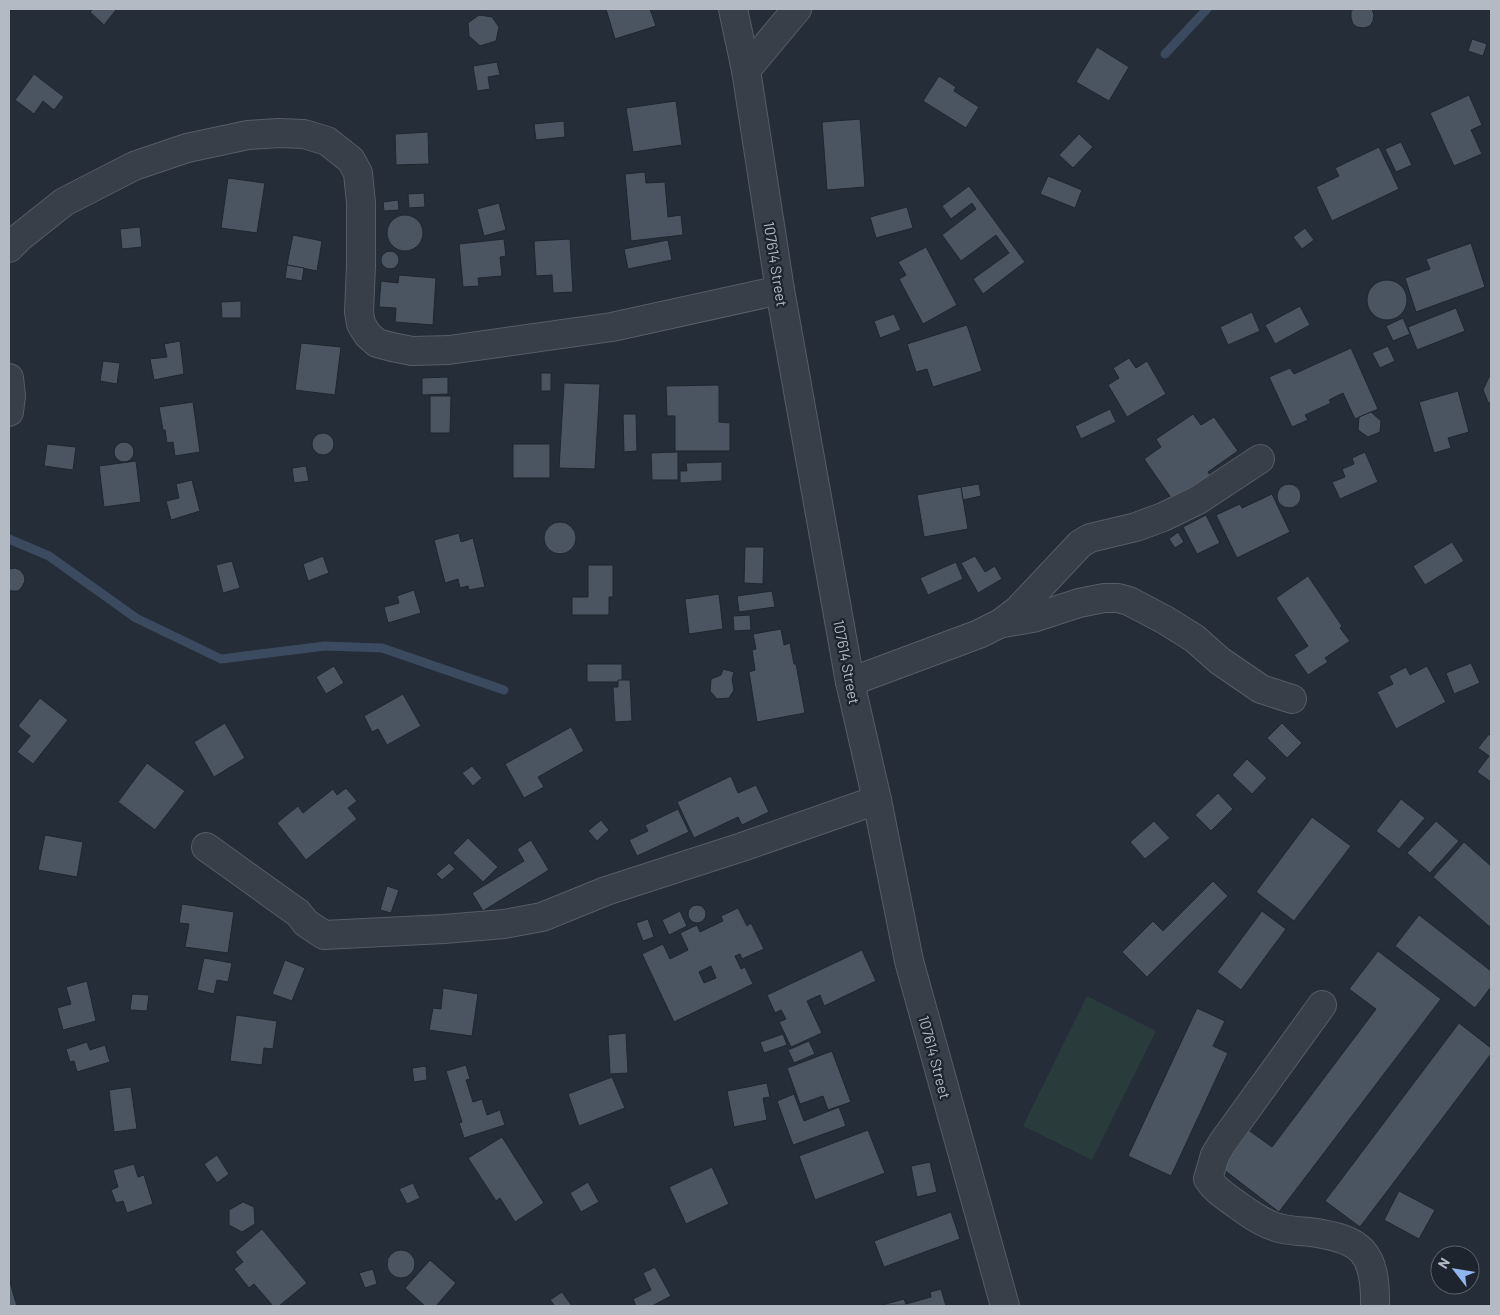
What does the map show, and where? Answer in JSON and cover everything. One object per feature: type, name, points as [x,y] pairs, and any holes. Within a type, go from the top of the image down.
[{"type":"street","name":"107614 Street","points":[[733,9],[746,70],[780,290],[850,682],[877,800],[909,961],[1005,1306]]},
{"type":"street","points":[[746,70],[797,9]]},
{"type":"street","points":[[9,248],[64,202],[134,166],[187,148],[248,135],[279,132],[304,134],[327,142],[351,160],[358,173],[361,203],[359,312],[361,324],[368,335],[377,343],[412,350],[449,350],[612,327],[780,290]]},
{"type":"street","points":[[9,378],[11,396],[9,412]]},
{"type":"street","points":[[850,682],[979,634],[1001,623],[1018,610],[1080,544],[1090,538],[1136,527],[1163,517],[1198,500],[1260,459]]},
{"type":"street","points":[[1001,623],[1033,618],[1078,603],[1104,598],[1118,598],[1129,601],[1194,638],[1220,661],[1261,689],[1292,699]]},
{"type":"street","points":[[206,847],[298,913],[306,923],[324,935],[444,929],[504,924],[542,917],[606,891],[742,847],[877,800]]},
{"type":"street","points":[[1322,1005],[1223,1142],[1210,1168],[1208,1178],[1213,1188],[1262,1221],[1279,1228],[1345,1239],[1362,1249],[1370,1264],[1374,1281],[1375,1306]]},
{"type":"shaded area","points":[[1087,996],[1156,1031],[1092,1160],[1023,1126]]},
{"type":"building","points":[[93,9],[116,10],[104,25],[90,12]]},
{"type":"building","points":[[606,9],[650,9],[656,26],[615,39]]},
{"type":"building","points":[[1354,9],[1372,9],[1374,15],[1370,26],[1364,28],[1353,24],[1351,11]]},
{"type":"building","points":[[479,15],[492,17],[499,27],[496,41],[480,46],[469,36],[468,23]]},
{"type":"building","points":[[1472,39],[1487,44],[1483,56],[1468,51]]},
{"type":"building","points":[[1097,47],[1129,67],[1109,101],[1076,82]]},
{"type":"building","points":[[497,62],[500,75],[488,77],[490,89],[477,91],[473,66]]},
{"type":"building","points":[[34,74],[64,97],[54,110],[43,101],[34,114],[15,100]]},
{"type":"building","points":[[939,76],[956,87],[954,91],[979,107],[966,128],[923,101]]},
{"type":"building","points":[[1469,95],[1482,125],[1471,130],[1482,154],[1454,166],[1430,113]]},
{"type":"building","points":[[676,101],[682,145],[633,152],[626,108]]},
{"type":"building","points":[[860,119],[865,187],[827,190],[822,122]]},
{"type":"building","points":[[564,121],[565,137],[536,140],[534,124]]},
{"type":"building","points":[[428,132],[429,164],[396,165],[395,134]]},
{"type":"building","points":[[1079,134],[1093,147],[1073,168],[1059,155]]},
{"type":"building","points":[[1401,142],[1412,165],[1396,172],[1385,149]]},
{"type":"building","points":[[1379,147],[1399,189],[1332,221],[1316,187],[1339,176],[1335,168]]},
{"type":"building","points":[[645,172],[646,183],[665,182],[668,217],[681,215],[683,235],[631,241],[625,174]]},
{"type":"building","points":[[1048,176],[1082,190],[1075,208],[1040,194]]},
{"type":"building","points":[[228,178],[265,183],[257,233],[221,228]]},
{"type":"building","points":[[969,186],[1025,262],[983,294],[973,279],[1009,253],[996,235],[961,261],[942,235],[976,209],[972,203],[951,219],[942,206]]},
{"type":"building","points":[[424,193],[425,207],[409,208],[408,194]]},
{"type":"building","points":[[398,200],[399,210],[384,211],[383,202]]},
{"type":"building","points":[[499,203],[506,230],[484,236],[477,209]]},
{"type":"building","points":[[907,207],[913,228],[876,238],[870,217]]},
{"type":"building","points":[[405,215],[412,216],[418,220],[422,226],[422,240],[418,246],[412,250],[405,251],[398,250],[392,246],[388,240],[387,233],[388,226],[392,220],[398,216]]},
{"type":"building","points":[[140,227],[142,247],[122,249],[120,229]]},
{"type":"building","points":[[1305,228],[1314,240],[1302,249],[1293,237]]},
{"type":"building","points":[[293,235],[322,241],[317,271],[287,265]]},
{"type":"building","points":[[504,239],[506,256],[500,257],[502,276],[478,278],[479,286],[463,287],[459,244]]},
{"type":"building","points":[[570,239],[573,292],[553,293],[552,275],[536,276],[534,241]]},
{"type":"building","points":[[668,240],[672,260],[628,269],[624,249]]},
{"type":"building","points":[[1471,243],[1485,287],[1416,312],[1405,278],[1430,269],[1426,259]]},
{"type":"building","points":[[926,247],[957,305],[923,324],[899,279],[906,275],[898,262]]},
{"type":"building","points":[[390,251],[398,256],[399,260],[394,268],[390,269],[382,264],[381,260],[386,252]]},
{"type":"building","points":[[287,265],[304,268],[302,281],[285,278]]},
{"type":"building","points":[[399,275],[436,278],[433,325],[395,322],[396,308],[379,307],[381,281],[398,283]]},
{"type":"building","points":[[1383,280],[1391,280],[1398,283],[1404,289],[1407,300],[1404,311],[1398,317],[1391,320],[1383,320],[1376,317],[1370,311],[1367,304],[1367,296],[1370,289],[1376,283]]},
{"type":"building","points":[[241,301],[241,318],[222,318],[221,302]]},
{"type":"building","points":[[1300,306],[1310,325],[1275,344],[1265,325]]},
{"type":"building","points":[[1456,308],[1465,331],[1417,350],[1408,327]]},
{"type":"building","points":[[1252,312],[1260,331],[1228,345],[1220,327]]},
{"type":"building","points":[[894,314],[901,330],[880,338],[874,321]]},
{"type":"building","points":[[1403,318],[1410,334],[1393,341],[1386,326]]},
{"type":"building","points":[[967,325],[982,371],[933,387],[927,369],[916,372],[907,344]]},
{"type":"building","points":[[180,341],[184,374],[154,380],[150,359],[167,357],[164,344]]},
{"type":"building","points":[[301,343],[341,347],[335,395],[295,390]]},
{"type":"building","points":[[1388,346],[1395,361],[1380,368],[1372,353]]},
{"type":"building","points":[[1351,348],[1378,409],[1355,419],[1343,393],[1329,400],[1331,403],[1305,415],[1308,420],[1292,427],[1269,377],[1290,368],[1294,374]]},
{"type":"building","points":[[1129,358],[1136,368],[1147,361],[1166,394],[1127,417],[1108,385],[1119,378],[1113,368]]},
{"type":"building","points":[[103,361],[120,363],[117,384],[100,381]]},
{"type":"building","points":[[541,373],[551,373],[551,391],[541,391]]},
{"type":"building","points":[[1491,376],[1491,404],[1488,402],[1483,390]]},
{"type":"building","points":[[448,377],[448,394],[422,395],[422,378]]},
{"type":"building","points":[[564,383],[600,384],[595,469],[559,468]]},
{"type":"building","points":[[719,385],[719,422],[730,423],[730,451],[675,451],[675,416],[667,416],[666,386]]},
{"type":"building","points":[[1458,391],[1469,432],[1448,438],[1451,448],[1434,453],[1419,402]]},
{"type":"building","points":[[430,396],[451,396],[450,433],[430,433]]},
{"type":"building","points":[[193,402],[200,452],[175,456],[173,442],[167,443],[159,407]]},
{"type":"building","points":[[1110,409],[1116,422],[1081,439],[1075,426]]},
{"type":"building","points":[[1371,412],[1381,421],[1380,432],[1368,437],[1358,430],[1359,417]]},
{"type":"building","points":[[623,414],[636,414],[637,451],[624,452]]},
{"type":"building","points":[[1193,414],[1201,425],[1214,417],[1238,451],[1208,472],[1211,476],[1174,502],[1144,459],[1161,447],[1156,439]]},
{"type":"building","points":[[323,433],[331,436],[334,444],[331,452],[323,455],[315,452],[312,444],[315,436]]},
{"type":"building","points":[[124,442],[131,445],[134,452],[131,459],[124,462],[117,459],[114,452],[117,445]]},
{"type":"building","points":[[47,444],[76,447],[73,470],[44,466]]},
{"type":"building","points":[[513,444],[550,444],[550,478],[513,478]]},
{"type":"building","points":[[678,452],[678,480],[652,480],[651,453]]},
{"type":"building","points":[[1365,452],[1378,482],[1340,499],[1332,482],[1345,477],[1342,469],[1354,464],[1352,458]]},
{"type":"building","points":[[136,461],[141,502],[104,507],[99,466]]},
{"type":"building","points":[[722,462],[722,481],[680,483],[680,471],[687,471],[686,463]]},
{"type":"building","points":[[306,466],[309,481],[294,483],[292,468]]},
{"type":"building","points":[[192,480],[200,511],[171,520],[166,501],[179,498],[176,484]]},
{"type":"building","points":[[979,484],[981,496],[963,500],[961,487]]},
{"type":"building","points":[[1289,484],[1298,487],[1301,496],[1298,505],[1289,508],[1280,505],[1277,496],[1280,487]]},
{"type":"building","points":[[961,487],[968,529],[924,537],[917,495]]},
{"type":"building","points":[[1272,494],[1290,532],[1237,558],[1216,515],[1240,504],[1242,508]]},
{"type":"building","points":[[1206,515],[1220,543],[1197,554],[1183,527]]},
{"type":"building","points":[[560,522],[566,523],[571,527],[575,532],[575,544],[571,549],[566,553],[560,554],[554,553],[549,549],[545,544],[544,538],[545,532],[549,527],[554,523]]},
{"type":"building","points":[[1178,532],[1184,542],[1175,548],[1169,539]]},
{"type":"building","points":[[459,533],[461,542],[473,538],[485,587],[469,590],[468,586],[460,588],[458,579],[445,583],[434,540]]},
{"type":"building","points":[[1452,542],[1464,561],[1425,585],[1413,566]]},
{"type":"building","points":[[745,547],[764,547],[763,584],[744,583]]},
{"type":"building","points":[[323,556],[329,573],[308,581],[303,564]]},
{"type":"building","points":[[975,556],[985,572],[995,566],[1002,579],[978,593],[961,563]]},
{"type":"building","points":[[232,561],[240,588],[223,593],[216,565]]},
{"type":"building","points":[[956,562],[963,579],[928,595],[920,578]]},
{"type":"building","points":[[588,565],[613,565],[613,597],[609,597],[609,615],[572,615],[572,597],[588,597]]},
{"type":"building","points":[[15,568],[24,575],[25,581],[18,591],[11,591],[9,590],[9,569]]},
{"type":"building","points":[[1308,576],[1350,641],[1325,658],[1328,662],[1308,675],[1294,655],[1308,646],[1276,598]]},
{"type":"building","points":[[414,590],[421,613],[388,623],[384,607],[399,603],[397,596]]},
{"type":"building","points":[[772,591],[775,607],[739,612],[737,596]]},
{"type":"building","points":[[719,594],[723,629],[689,634],[685,599]]},
{"type":"building","points":[[750,615],[751,630],[734,631],[733,616]]},
{"type":"building","points":[[781,629],[784,645],[790,643],[794,664],[796,664],[805,713],[757,722],[749,672],[755,670],[752,650],[756,649],[753,634]]},
{"type":"building","points":[[1471,663],[1480,683],[1454,694],[1446,673]]},
{"type":"building","points":[[587,664],[622,664],[622,682],[587,682]]},
{"type":"building","points":[[334,666],[344,683],[326,694],[316,677]]},
{"type":"building","points":[[1427,666],[1446,702],[1396,729],[1377,692],[1393,684],[1389,676],[1406,667],[1410,675]]},
{"type":"building","points":[[723,669],[734,672],[732,679],[734,690],[729,698],[717,699],[710,691],[711,679],[721,675]]},
{"type":"building","points":[[618,680],[630,680],[632,721],[615,722],[613,687],[618,687]]},
{"type":"building","points":[[403,694],[421,726],[387,745],[378,729],[372,732],[364,716]]},
{"type":"building","points":[[40,698],[68,720],[33,764],[17,752],[30,736],[18,726]]},
{"type":"building","points":[[225,723],[245,758],[214,777],[194,742]]},
{"type":"building","points":[[1282,723],[1302,743],[1287,758],[1267,738]]},
{"type":"building","points":[[571,727],[584,751],[538,777],[544,787],[524,798],[505,764]]},
{"type":"building","points":[[1489,734],[1491,737],[1491,782],[1477,772],[1489,756],[1478,748]]},
{"type":"building","points":[[1247,759],[1267,778],[1252,794],[1232,775]]},
{"type":"building","points":[[147,763],[185,791],[155,830],[118,802]]},
{"type":"building","points":[[472,766],[482,778],[473,786],[462,773]]},
{"type":"building","points":[[731,776],[738,793],[756,785],[769,812],[742,825],[738,817],[694,838],[677,802]]},
{"type":"building","points":[[346,788],[357,801],[348,808],[357,819],[306,860],[277,823],[298,806],[303,813],[333,789],[337,795]]},
{"type":"building","points":[[1218,793],[1233,809],[1211,831],[1195,815]]},
{"type":"building","points":[[1401,799],[1425,818],[1399,849],[1376,831]]},
{"type":"building","points":[[678,809],[689,832],[637,856],[629,840],[648,831],[645,825]]},
{"type":"building","points":[[1312,817],[1351,846],[1294,921],[1256,892]]},
{"type":"building","points":[[601,820],[609,830],[597,841],[588,831]]},
{"type":"building","points":[[1154,821],[1170,838],[1145,859],[1130,842]]},
{"type":"building","points":[[1436,821],[1459,841],[1430,873],[1407,853]]},
{"type":"building","points":[[45,835],[83,842],[77,877],[38,870]]},
{"type":"building","points":[[468,838],[498,867],[483,882],[453,853]]},
{"type":"building","points":[[531,840],[549,870],[483,911],[472,893],[524,861],[517,849]]},
{"type":"building","points":[[1464,842],[1491,866],[1491,928],[1433,877]]},
{"type":"building","points":[[449,863],[455,869],[442,880],[436,874]]},
{"type":"building","points":[[1213,881],[1228,896],[1147,977],[1122,952],[1153,921],[1163,931]]},
{"type":"building","points":[[387,886],[399,890],[391,913],[380,910]]},
{"type":"building","points":[[182,904],[234,912],[228,953],[185,947],[189,924],[179,923]]},
{"type":"building","points":[[697,905],[705,910],[706,914],[701,922],[697,923],[689,918],[688,914],[693,906]]},
{"type":"building","points":[[738,908],[747,926],[751,923],[764,949],[742,959],[740,954],[735,956],[741,969],[745,967],[753,984],[674,1022],[642,954],[663,944],[670,959],[688,950],[680,933],[697,925],[700,932],[723,921],[721,916]],"holes":[[[711,966],[716,978],[704,983],[699,972]]]},
{"type":"building","points":[[680,911],[687,926],[669,935],[662,920]]},
{"type":"building","points":[[1262,911],[1286,929],[1241,990],[1217,972]]},
{"type":"building","points":[[1419,915],[1491,971],[1491,987],[1475,1008],[1395,946]]},
{"type":"building","points":[[648,919],[654,937],[643,941],[636,923]]},
{"type":"building","points":[[862,950],[876,981],[824,1006],[820,995],[807,1001],[822,1033],[791,1047],[779,1022],[786,1019],[781,1010],[775,1013],[767,995]]},
{"type":"building","points":[[1378,951],[1441,999],[1279,1212],[1219,1166],[1247,1129],[1272,1147],[1376,1009],[1349,989]]},
{"type":"building","points":[[204,958],[232,963],[228,982],[217,980],[214,994],[197,990]]},
{"type":"building","points":[[285,960],[305,968],[292,1001],[272,994]]},
{"type":"building","points":[[87,981],[96,1021],[63,1030],[57,1008],[71,1004],[66,987]]},
{"type":"building","points":[[443,988],[478,994],[472,1036],[429,1030],[433,1008],[441,1009]]},
{"type":"building","points":[[132,994],[149,995],[147,1011],[130,1010]]},
{"type":"building","points":[[1197,1008],[1225,1021],[1213,1046],[1228,1053],[1171,1176],[1128,1156]]},
{"type":"building","points":[[236,1015],[277,1021],[273,1049],[264,1048],[262,1065],[230,1061]]},
{"type":"building","points":[[1459,1023],[1491,1048],[1491,1054],[1360,1227],[1325,1201]]},
{"type":"building","points":[[626,1033],[628,1073],[610,1074],[608,1035]]},
{"type":"building","points":[[783,1034],[787,1045],[764,1053],[760,1042]]},
{"type":"building","points":[[809,1041],[815,1054],[794,1063],[788,1050]]},
{"type":"building","points":[[87,1042],[90,1050],[105,1045],[110,1062],[77,1072],[74,1061],[70,1062],[66,1049]]},
{"type":"building","points":[[832,1051],[851,1102],[828,1110],[823,1096],[800,1104],[787,1068]]},
{"type":"building","points":[[466,1065],[470,1079],[466,1080],[473,1102],[482,1099],[487,1115],[500,1110],[505,1125],[464,1138],[459,1123],[462,1122],[446,1071]]},
{"type":"building","points":[[426,1066],[427,1080],[414,1082],[412,1068]]},
{"type":"building","points":[[612,1077],[625,1108],[579,1126],[568,1094]]},
{"type":"building","points":[[767,1083],[770,1097],[763,1098],[767,1120],[734,1127],[727,1091]]},
{"type":"building","points":[[131,1087],[137,1129],[114,1132],[109,1090]]},
{"type":"building","points":[[794,1094],[804,1121],[839,1107],[846,1126],[793,1145],[777,1101]]},
{"type":"building","points":[[868,1130],[885,1173],[815,1200],[799,1156]]},
{"type":"building","points":[[502,1137],[544,1203],[515,1222],[500,1198],[496,1201],[468,1158]]},
{"type":"building","points":[[217,1155],[229,1174],[217,1183],[204,1164]]},
{"type":"building","points":[[930,1162],[937,1192],[917,1197],[911,1166]]},
{"type":"building","points":[[134,1164],[138,1177],[144,1175],[153,1204],[127,1213],[123,1201],[116,1203],[111,1190],[118,1187],[113,1170]]},
{"type":"building","points":[[712,1167],[729,1204],[686,1224],[669,1187]]},
{"type":"building","points":[[588,1182],[599,1202],[581,1212],[570,1193]]},
{"type":"building","points":[[413,1183],[420,1198],[407,1204],[399,1189]]},
{"type":"building","points":[[1399,1191],[1435,1210],[1419,1239],[1384,1220]]},
{"type":"building","points":[[243,1202],[254,1207],[255,1224],[242,1232],[229,1225],[229,1210]]},
{"type":"building","points":[[951,1212],[960,1239],[884,1267],[874,1241]]},
{"type":"building","points":[[262,1229],[307,1283],[279,1306],[273,1306],[254,1284],[249,1288],[234,1269],[243,1262],[235,1252]]},
{"type":"building","points":[[401,1250],[411,1254],[415,1264],[411,1274],[401,1278],[391,1274],[387,1264],[391,1254]]},
{"type":"building","points":[[430,1260],[456,1283],[436,1306],[425,1306],[405,1288]]},
{"type":"building","points":[[655,1267],[671,1296],[652,1306],[636,1306],[633,1299],[651,1290],[643,1273]]},
{"type":"building","points":[[373,1269],[377,1284],[365,1288],[359,1273]]},
{"type":"building","points":[[9,1279],[17,1306],[9,1306]]},
{"type":"building","points":[[941,1289],[946,1306],[882,1305],[904,1299],[906,1304],[931,1297],[930,1292]]},
{"type":"building","points":[[562,1292],[572,1306],[555,1306],[550,1300]]},
{"type":"waterway","points":[[1165,54],[1207,9]]},
{"type":"waterway","points":[[9,539],[49,556],[136,618],[221,659],[325,646],[382,648],[504,690]]}]
